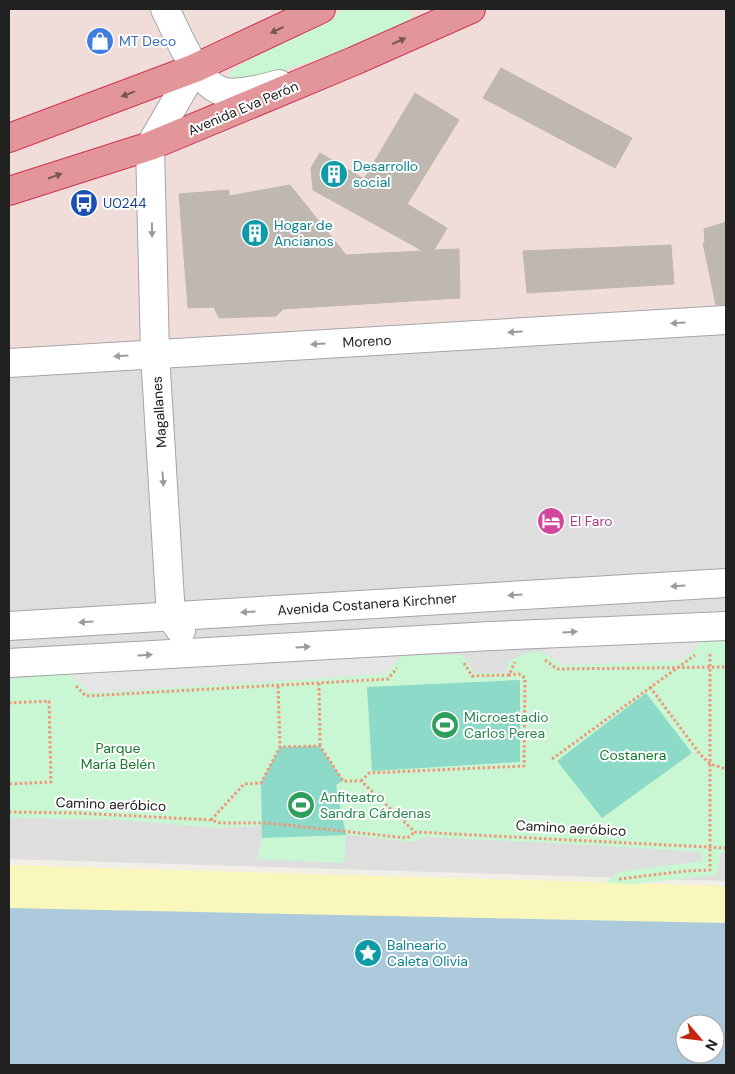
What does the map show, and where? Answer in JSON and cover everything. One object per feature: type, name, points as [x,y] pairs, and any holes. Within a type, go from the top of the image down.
[{"type":"highway","points":[[9,138],[195,68],[321,9]]},
{"type":"highway","name":"Avenida Eva Perón","points":[[9,191],[150,146],[354,61],[449,12]]},
{"type":"street","points":[[165,9],[195,68],[207,81],[222,92],[243,92],[277,85],[354,61]]},
{"type":"street","points":[[150,146],[195,68]]},
{"type":"street","name":"Magallanes","points":[[150,146],[155,354],[171,616]]},
{"type":"street","name":"Moreno","points":[[9,363],[726,320]]},
{"type":"street","name":"Avenida Costanera Kirchner","points":[[9,626],[726,583]]},
{"type":"street","points":[[489,597],[491,636]]},
{"type":"street","points":[[171,616],[178,628],[190,638],[203,646],[219,651]]},
{"type":"street","points":[[9,663],[491,636],[716,632]]},
{"type":"path","points":[[619,879],[710,870],[709,667],[716,632]]},
{"type":"path","points":[[552,759],[677,667],[716,632]]},
{"type":"path","points":[[509,675],[515,661],[521,658]]},
{"type":"path","points":[[319,683],[320,746],[343,782],[361,781],[369,773],[524,766],[525,678],[519,674],[472,676],[461,659]]},
{"type":"path","points":[[544,660],[556,669],[726,667]]},
{"type":"path","points":[[70,680],[86,696],[388,679],[400,665]]},
{"type":"path","points":[[212,820],[244,784],[261,783],[280,747],[278,686]]},
{"type":"path","points":[[650,687],[700,754],[710,764],[726,769]]},
{"type":"path","points":[[9,703],[49,701],[51,782],[9,784]]},
{"type":"path","points":[[280,747],[320,746]]},
{"type":"path","points":[[361,781],[415,832]]},
{"type":"path","name":"Camino aeróbico","points":[[9,812],[77,813],[212,820],[220,823],[267,823],[407,838],[415,832],[726,848]]},
{"type":"shaded area","points":[[9,9],[726,9],[726,881],[9,859]]},
{"type":"shaded area","points":[[9,9],[726,9],[726,320],[9,363]]},
{"type":"shaded area","points":[[706,639],[681,661],[563,665],[541,651],[552,647]]},
{"type":"shaded area","points":[[402,655],[385,674],[90,693],[70,674]]},
{"type":"sand","name":"Balneario Caleta Olivia","points":[[9,865],[726,886],[726,1045],[725,1014],[675,1014],[675,1024],[9,1020]]},
{"type":"green space","points":[[347,9],[410,9],[412,22],[373,40],[259,79],[240,83],[228,74],[320,21]]},
{"type":"green space","name":"Costanera","points":[[706,639],[726,639],[726,853],[721,853],[717,875],[634,884],[605,883],[619,872],[702,861],[701,852],[426,837],[413,842],[346,835],[344,863],[257,859],[262,838],[262,826],[216,828],[123,820],[9,818],[9,679],[70,674],[90,693],[385,674],[402,655],[463,655],[475,673],[505,673],[510,660],[532,652],[543,653],[563,665]]},
{"type":"green space","name":"Microestadio Carlos Perea","points":[[520,680],[520,762],[372,771],[367,687]]},
{"type":"green space","points":[[646,693],[692,753],[602,818],[557,761]]},
{"type":"green space","name":"Anfiteatro Sandra Cárdenas","points":[[320,746],[343,781],[336,785],[346,835],[262,838],[261,783],[280,747]]},
{"type":"water","name":"Balneario Caleta Olivia","points":[[9,908],[726,923],[726,1065],[9,1065]]},
{"type":"building","points":[[501,68],[632,138],[615,168],[483,98]]},
{"type":"building","name":"Hogar de Ancianos","points":[[415,93],[459,120],[407,204],[447,228],[434,250],[459,249],[460,298],[283,309],[276,316],[219,318],[214,307],[188,308],[179,194],[229,190],[229,196],[290,185],[346,255],[423,251],[313,190],[311,168],[320,153],[364,179]]},
{"type":"building","points":[[726,222],[726,305],[716,305],[703,243],[705,243],[704,229]]},
{"type":"building","points":[[671,245],[674,284],[527,293],[523,251]]},
{"type":"place","name":"MT Deco","points":[[100,41]]},
{"type":"place","name":"Desarrollo social","points":[[334,174]]},
{"type":"place","name":"U0244","points":[[84,203]]},
{"type":"place","name":"Hogar de Ancianos","points":[[255,233]]},
{"type":"place","name":"El Faro","points":[[551,521]]},
{"type":"place","name":"Microestadio Carlos Perea","points":[[445,725]]},
{"type":"place","name":"Anfiteatro Sandra Cárdenas","points":[[301,805]]},
{"type":"place","name":"Balneario Caleta Olivia","points":[[368,953]]},
{"type":"park label","name":"Parque María Belén","points":[[118,756]]}]
